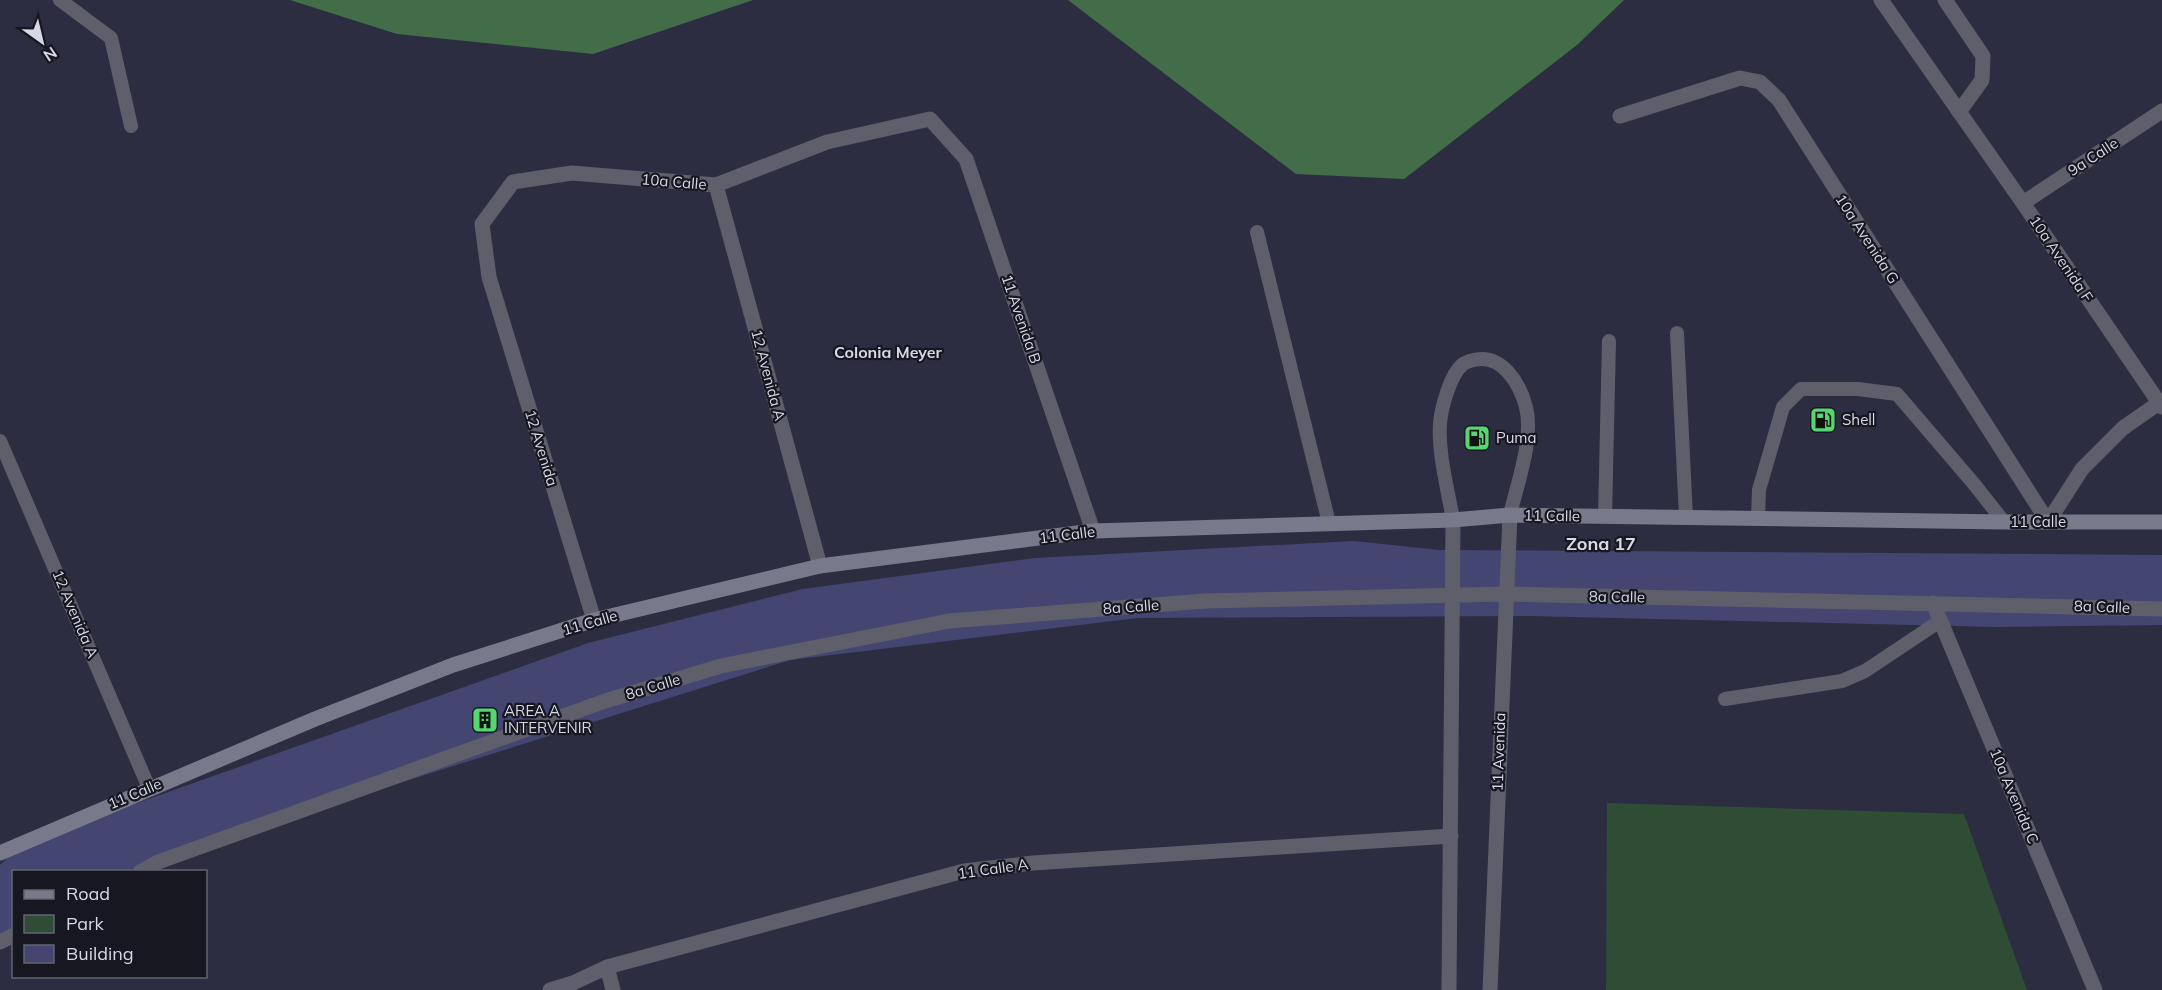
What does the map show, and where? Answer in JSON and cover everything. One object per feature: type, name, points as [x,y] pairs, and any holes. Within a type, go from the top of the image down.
[{"type":"street","name":"10a Avenida F","points":[[1881,0],[2161,404]]},
{"type":"street","points":[[1945,0],[1983,56],[1982,80],[1959,112]]},
{"type":"street","name":"10a Avenida G","points":[[1620,116],[1740,78],[1760,82],[1779,100],[2048,522]]},
{"type":"street","name":"9a Calle","points":[[2023,203],[2162,111]]},
{"type":"street","name":"10a Calle","points":[[489,277],[482,224],[513,182],[572,173],[716,185],[827,142],[930,119]]},
{"type":"street","name":"11 Avenida B","points":[[930,119],[966,159],[1093,531]]},
{"type":"street","name":"12 Avenida A","points":[[716,185],[820,566]]},
{"type":"street","name":"12 Avenida","points":[[489,277],[594,620]]},
{"type":"street","points":[[2048,522],[2082,469],[2123,428],[2161,404]]},
{"type":"street","name":"11 Calle","points":[[0,853],[149,788],[453,665],[594,620],[820,566],[1093,531],[1453,520],[1510,515],[2162,522]]},
{"type":"street","name":"11 Avenida","points":[[1490,990],[1510,515]]},
{"type":"street","points":[[1449,990],[1453,520]]},
{"type":"street","name":"8a Calle","points":[[144,870],[158,862],[605,701],[722,666],[949,621],[1205,601],[1506,594],[2162,609]]},
{"type":"street","name":"10a Avenida C","points":[[1933,603],[2095,990]]},
{"type":"street","name":"11 Calle A","points":[[550,990],[574,986],[607,967],[964,872],[1033,863],[1451,836]]},
{"type":"street","name":"11 Calle","points":[[0,862],[22,844]]},
{"type":"street","points":[[607,967],[613,990]]},
{"type":"lane","points":[[60,0],[111,38],[131,126]]},
{"type":"lane","points":[[1257,232],[1329,523]]},
{"type":"lane","points":[[1677,333],[1686,517]]},
{"type":"lane","points":[[1605,516],[1609,341]]},
{"type":"lane","points":[[1453,520],[1443,461],[1440,423],[1452,378],[1463,363],[1480,359],[1497,362],[1511,374],[1526,407],[1527,446],[1510,515]]},
{"type":"lane","points":[[1758,518],[1759,490],[1783,406],[1801,389],[1858,389],[1897,394],[2004,522]]},
{"type":"lane","name":"12 Avenida A","points":[[0,441],[149,788]]},
{"type":"lane","points":[[1725,699],[1842,681],[1865,671],[1940,621]]},
{"type":"green space","points":[[290,0],[753,0],[593,54],[397,34]]},
{"type":"green space","points":[[1068,0],[1624,0],[1577,45],[1404,179],[1296,174]]},
{"type":"green space","points":[[1607,803],[1964,814],[2027,990],[1606,990]]},
{"type":"building","name":"AREA A INTERVENIR","points":[[1354,541],[1439,550],[2162,555],[2162,625],[1996,627],[1532,616],[1137,618],[790,660],[409,780],[158,862],[144,870],[12,870],[12,936],[0,942],[0,865],[22,844],[588,643],[803,589],[1035,558]]},
{"type":"place","name":"Shell","points":[[1823,420]]},
{"type":"place","name":"Puma","points":[[1477,438]]},
{"type":"place","name":"AREA A INTERVENIR","points":[[485,720]]},
{"type":"district","name":"Colonia Meyer","points":[[888,352]]},
{"type":"district","name":"Zona 17","points":[[1601,544]]}]
